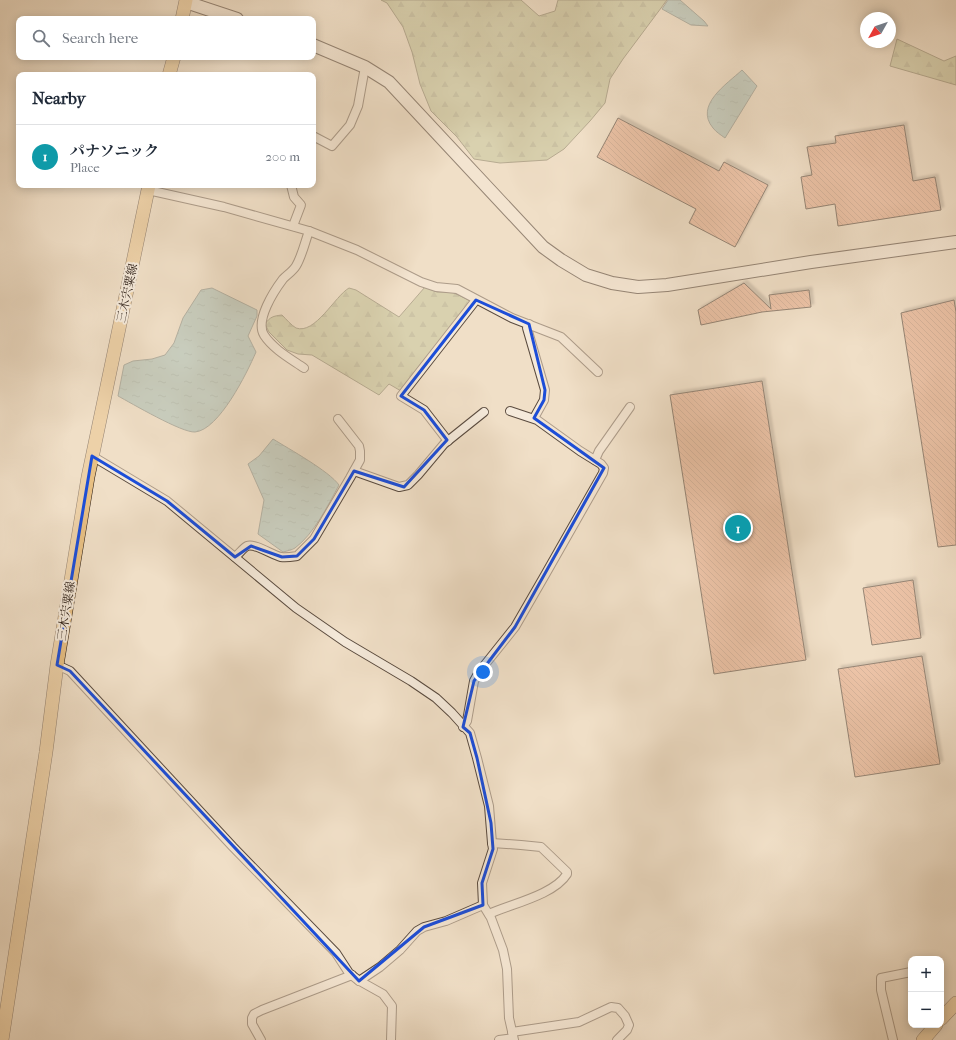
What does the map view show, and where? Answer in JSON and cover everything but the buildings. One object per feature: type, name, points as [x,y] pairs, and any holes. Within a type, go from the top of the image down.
[{"type":"main road","points":[[183,16],[186,1]]},
{"type":"main road","points":[[171,72],[173,60]]},
{"type":"main road","name":"三木宍粟線","points":[[2,1040],[46,752],[57,665],[92,456],[149,188]]},
{"type":"main road","points":[[944,1016],[956,1003]]},
{"type":"main road","points":[[923,1040],[933,1028]]},
{"type":"street","points":[[186,1],[228,16]]},
{"type":"street","points":[[316,47],[365,67],[389,82],[543,247],[586,275],[612,284],[638,287],[667,285],[811,262],[956,242]]},
{"type":"street","points":[[316,138],[332,146],[350,125],[358,106],[365,67]]},
{"type":"street","points":[[149,188],[309,231],[357,250],[421,282],[436,287],[457,289],[512,318],[561,337],[598,372]]},
{"type":"street","points":[[292,188],[294,197],[301,205],[293,226]]},
{"type":"street","points":[[304,368],[275,346],[264,335],[261,327],[261,321],[264,312],[279,285],[296,266],[309,231]]},
{"type":"street","points":[[448,441],[424,410],[401,396],[476,300]]},
{"type":"street","points":[[529,324],[527,328],[545,390],[544,400],[534,418]]},
{"type":"street","points":[[595,460],[599,451],[630,407]]},
{"type":"street","points":[[463,726],[467,721],[474,681],[479,672],[515,627],[603,473],[604,468],[601,464],[534,418],[510,410]]},
{"type":"street","points":[[354,471],[399,487],[404,487],[418,475],[448,441],[484,412]]},
{"type":"street","points":[[236,557],[247,546],[257,546],[269,553],[282,557],[297,556],[314,539],[360,460],[360,451],[354,439],[338,419]]},
{"type":"street","points":[[92,456],[167,501],[296,608],[345,642],[411,681],[436,698],[470,733],[488,806],[493,849],[482,882],[483,904],[498,933],[503,950],[507,970],[509,1018],[513,1037]]},
{"type":"street","points":[[57,665],[70,671],[233,847],[336,953],[352,975],[359,981],[384,994],[392,1006],[391,1040]]},
{"type":"street","points":[[489,914],[549,890],[567,874],[567,872],[541,848],[492,843]]},
{"type":"street","points":[[359,981],[380,967],[417,931],[424,927],[451,919],[483,904]]},
{"type":"street","points":[[893,1040],[881,990],[881,978],[908,973]]},
{"type":"street","points":[[260,1040],[252,1024],[254,1014],[352,975]]},
{"type":"street","points":[[499,1040],[579,1022],[611,1007],[618,1008],[625,1016],[629,1025],[627,1030],[617,1040]]},
{"type":"highlighted area","points":[[476,300],[529,324],[545,390],[544,400],[534,418],[604,468],[515,627],[474,681],[463,727],[470,733],[491,823],[493,849],[482,883],[483,905],[424,927],[359,981],[70,671],[57,665],[92,456],[167,501],[235,557],[251,546],[282,557],[297,556],[314,539],[354,471],[404,487],[447,440],[424,410],[401,396]]},
{"type":"green space","points":[[381,0],[521,0],[539,16],[555,11],[558,0],[667,0],[610,79],[605,103],[564,149],[547,160],[500,163],[474,159],[457,137],[431,111],[420,84],[412,52],[403,27],[387,3]]},
{"type":"green space","points":[[897,39],[944,61],[956,56],[956,85],[890,66],[895,48],[896,48]]},
{"type":"green space","points":[[425,287],[437,292],[452,292],[471,301],[401,391],[389,384],[379,395],[312,355],[298,354],[287,350],[269,332],[265,324],[272,317],[282,315],[296,328],[303,329],[310,326],[324,314],[343,292],[349,288],[356,290],[399,317]]},
{"type":"water","points":[[668,0],[680,0],[708,26],[691,25],[662,9]]},
{"type":"water","points":[[742,70],[757,86],[725,138],[713,128],[708,119],[707,111],[710,103],[721,88]]},
{"type":"water","points":[[212,288],[257,310],[257,316],[248,336],[256,352],[239,386],[213,422],[204,429],[195,432],[188,431],[168,423],[118,396],[124,365],[133,361],[152,359],[165,355],[174,343],[183,318],[201,290]]},
{"type":"water","points":[[273,439],[327,473],[339,485],[320,519],[308,535],[295,548],[283,552],[258,534],[264,500],[248,464],[259,456]]},
{"type":"place","name":"パナソニック","points":[[738,528]]}]
